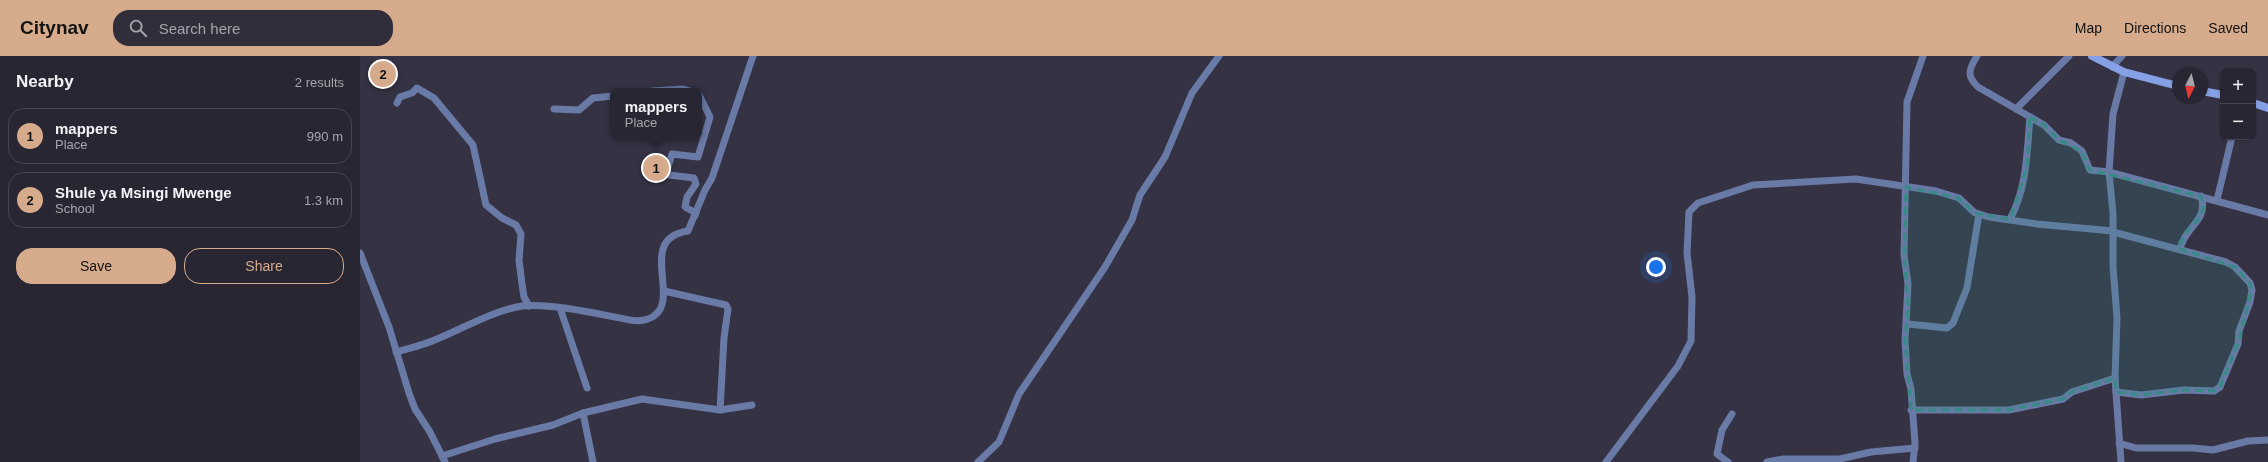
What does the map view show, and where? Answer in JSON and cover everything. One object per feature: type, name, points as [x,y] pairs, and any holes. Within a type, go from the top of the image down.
[{"type":"street","points":[[396,352],[435,340],[503,311],[530,306],[560,308],[617,317],[631,321],[648,319],[657,312],[662,302],[664,291],[661,254],[663,246],[674,235],[688,231],[705,190],[712,178],[724,139],[741,95],[752,56]]},
{"type":"street","points":[[978,462],[999,442],[1019,394],[1105,267],[1132,220],[1142,190],[1164,157],[1192,93],[1219,56]]},
{"type":"street","points":[[1913,462],[1915,448],[1905,341],[1908,324],[1908,284],[1904,255],[1907,102],[1923,56]]},
{"type":"street","points":[[1977,56],[1970,74],[1971,81],[1978,87],[2044,125],[2059,140],[2071,143],[2082,151],[2090,170],[2108,172],[2217,200],[2268,215]]},
{"type":"street","points":[[2016,109],[2069,56]]},
{"type":"street","points":[[2092,56],[2124,72],[2172,84]]},
{"type":"street","points":[[2112,67],[2122,56]]},
{"type":"street","points":[[2121,462],[2115,378],[2117,318],[2113,266],[2113,231],[2108,172],[2114,108],[2124,72]]},
{"type":"street","points":[[397,103],[400,97],[412,93],[417,88],[434,98],[473,145],[486,205],[502,218],[516,226],[521,234],[520,260],[522,284],[524,297],[530,306]]},
{"type":"street","points":[[2208,92],[2220,94]]},
{"type":"street","points":[[554,109],[579,110],[594,98],[610,96]]},
{"type":"street","points":[[696,213],[685,207],[687,197],[696,184],[694,178],[669,175],[667,170],[672,154],[698,157],[710,117],[702,101]]},
{"type":"street","points":[[2256,104],[2268,108]]},
{"type":"street","points":[[2010,219],[2015,209],[2026,166],[2030,117]]},
{"type":"street","points":[[2217,200],[2231,140]]},
{"type":"street","points":[[1606,462],[1678,366],[1691,342],[1692,297],[1687,253],[1689,212],[1698,203],[1753,185],[1856,179],[1906,188],[1936,191],[1959,198],[1968,209],[1980,214],[2113,231],[2226,262],[2235,267],[2250,283],[2252,290],[2250,302],[2239,331],[2238,344],[2220,387],[2214,391],[2184,390],[2141,395],[2116,392]]},
{"type":"street","points":[[2180,249],[2188,230],[2200,218],[2204,206],[2201,196]]},
{"type":"street","points":[[1908,324],[1947,328],[1953,323],[1966,288],[1980,214]]},
{"type":"street","points":[[360,253],[396,352],[415,410],[443,459],[495,439],[553,425],[583,412],[642,399],[720,410],[752,405]]},
{"type":"street","points":[[664,291],[726,305],[728,309],[724,338],[720,410]]},
{"type":"street","points":[[560,308],[587,388]]},
{"type":"street","points":[[1911,410],[2016,409],[2063,399],[2072,392],[2115,378]]},
{"type":"street","points":[[583,412],[593,462]]},
{"type":"street","points":[[1728,462],[1717,454],[1722,430],[1732,414]]},
{"type":"street","points":[[2119,443],[2136,448],[2193,448],[2213,450],[2248,441],[2268,440]]},
{"type":"street","points":[[1767,462],[1783,459],[1840,459],[1871,452],[1915,448]]},
{"type":"highlighted area","points":[[2030,117],[2044,125],[2059,140],[2082,151],[2090,170],[2201,196],[2204,206],[2200,218],[2188,230],[2178,248],[2235,267],[2250,283],[2252,290],[2238,344],[2220,387],[2214,391],[2184,390],[2141,395],[2116,392],[2115,378],[2072,392],[2063,399],[2009,410],[1911,410],[1905,341],[1908,305],[1904,255],[1906,187],[1959,198],[1975,213],[2010,219],[2027,166]]},
{"type":"place","name":"Shule ya Msingi Mwenge","points":[[383,74]]},
{"type":"place","name":"mappers","points":[[656,168]]}]
